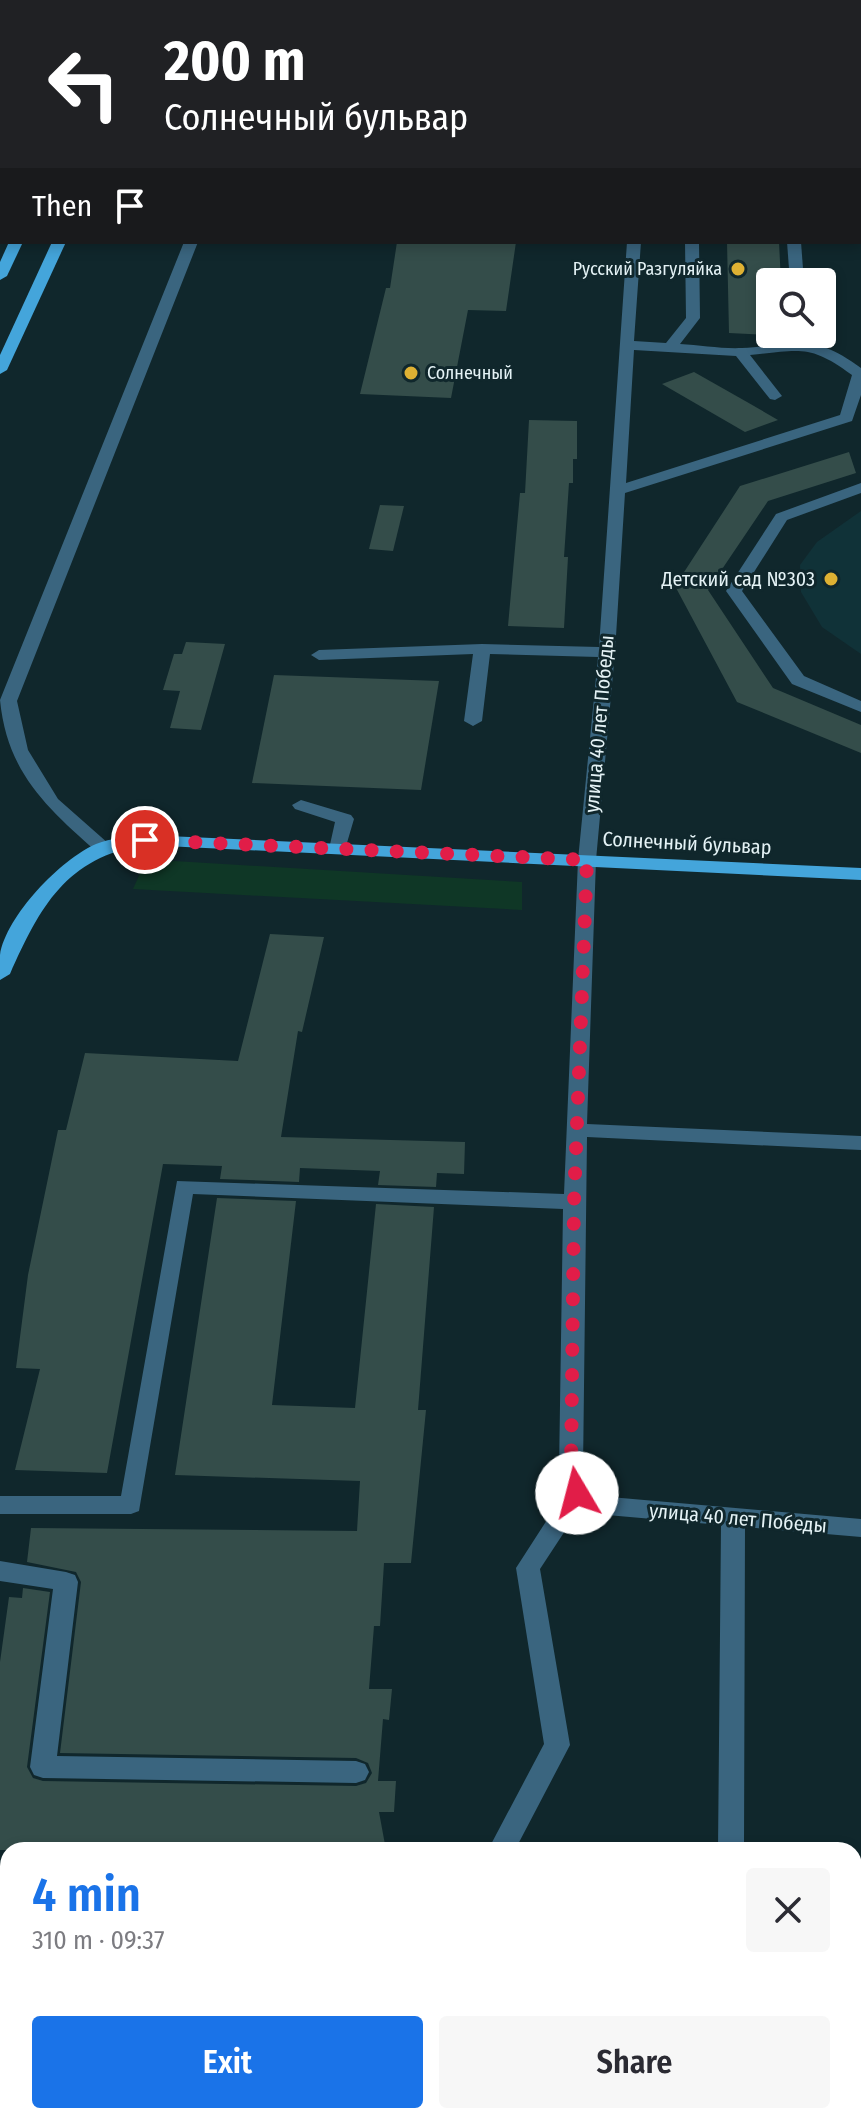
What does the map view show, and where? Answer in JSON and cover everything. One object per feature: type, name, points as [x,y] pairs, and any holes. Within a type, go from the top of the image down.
[{"type":"main road","points":[[0,276],[15,244]]},
{"type":"main road","points":[[0,370],[58,244]]},
{"type":"main road","name":"Солнечный бульвар","points":[[0,974],[26,917],[58,875],[103,848],[145,840],[861,874]]},
{"type":"street","points":[[103,848],[51,802],[19,750],[8,701],[190,244]]},
{"type":"street","name":"улица 40 лет Победы","points":[[634,244],[607,652],[587,860],[574,1202],[571,1470],[577,1493],[607,1506],[861,1528]]},
{"type":"street","points":[[670,347],[693,318],[692,244]]},
{"type":"street","points":[[794,244],[796,268]]},
{"type":"street","points":[[625,345],[740,352],[761,348]]},
{"type":"street","points":[[616,491],[854,417],[860,374],[821,348]]},
{"type":"street","points":[[740,352],[775,396]]},
{"type":"street","points":[[861,488],[781,517],[734,591],[798,680],[861,707]]},
{"type":"street","points":[[319,655],[482,649],[607,652]]},
{"type":"street","points":[[473,721],[482,649]]},
{"type":"street","points":[[301,805],[345,819],[338,849]]},
{"type":"street","points":[[577,1130],[861,1143]]},
{"type":"street","points":[[0,1505],[131,1505],[184,1186],[574,1202]]},
{"type":"street","points":[[505,1842],[557,1745],[528,1568],[577,1493]]},
{"type":"street","points":[[731,1842],[733,1518]]},
{"type":"street","points":[[0,1571],[66,1582],[43,1767],[356,1772]]},
{"type":"shaded area","name":"Детский сад №303","points":[[861,511],[861,654],[822,627],[801,592],[800,565],[817,542]]},
{"type":"green space","points":[[174,861],[522,882],[522,910],[133,889],[142,869]]},
{"type":"building","points":[[397,244],[516,244],[506,311],[468,310],[451,398],[360,394],[386,288],[390,288]]},
{"type":"building","points":[[727,244],[779,244],[780,268],[756,268],[756,334],[729,333]]},
{"type":"building","points":[[694,372],[778,420],[745,432],[662,384]]},
{"type":"building","points":[[529,420],[577,421],[577,459],[573,459],[573,483],[569,483],[564,557],[568,557],[564,628],[508,626],[520,493],[525,493]]},
{"type":"building","points":[[849,452],[856,473],[768,501],[708,590],[773,688],[861,725],[861,753],[737,702],[675,586],[740,486]]},
{"type":"building","points":[[380,505],[404,506],[393,551],[369,549]]},
{"type":"building","points":[[186,642],[225,644],[201,730],[170,728],[180,691],[163,690],[174,654],[182,654]]},
{"type":"building","points":[[274,675],[439,681],[421,790],[252,783]]},
{"type":"building","points":[[270,934],[324,937],[302,1032],[298,1031],[281,1137],[465,1142],[464,1174],[437,1173],[436,1187],[378,1185],[380,1171],[300,1168],[299,1182],[220,1179],[222,1166],[163,1164],[107,1473],[15,1470],[40,1369],[16,1368],[28,1275],[58,1130],[66,1130],[85,1053],[238,1061]]},
{"type":"building","points":[[217,1198],[296,1201],[272,1405],[355,1408],[376,1204],[434,1207],[418,1410],[426,1410],[411,1563],[384,1563],[380,1626],[374,1626],[369,1689],[392,1689],[389,1720],[383,1719],[378,1781],[396,1781],[394,1812],[379,1812],[385,1842],[0,1842],[0,1662],[9,1597],[22,1598],[23,1588],[50,1592],[27,1767],[33,1778],[43,1781],[356,1786],[366,1783],[372,1773],[368,1763],[356,1758],[60,1753],[81,1582],[76,1572],[27,1562],[31,1528],[357,1531],[360,1481],[175,1475]]},
{"type":"place","name":"Русский Разгуляйка","points":[[738,269]]},
{"type":"place","name":"Солнечный","points":[[411,373]]},
{"type":"place","name":"Детский сад №303","points":[[831,579]]},
{"type":"route","points":[[145,840],[587,860],[574,1202],[571,1470],[577,1493]]}]
